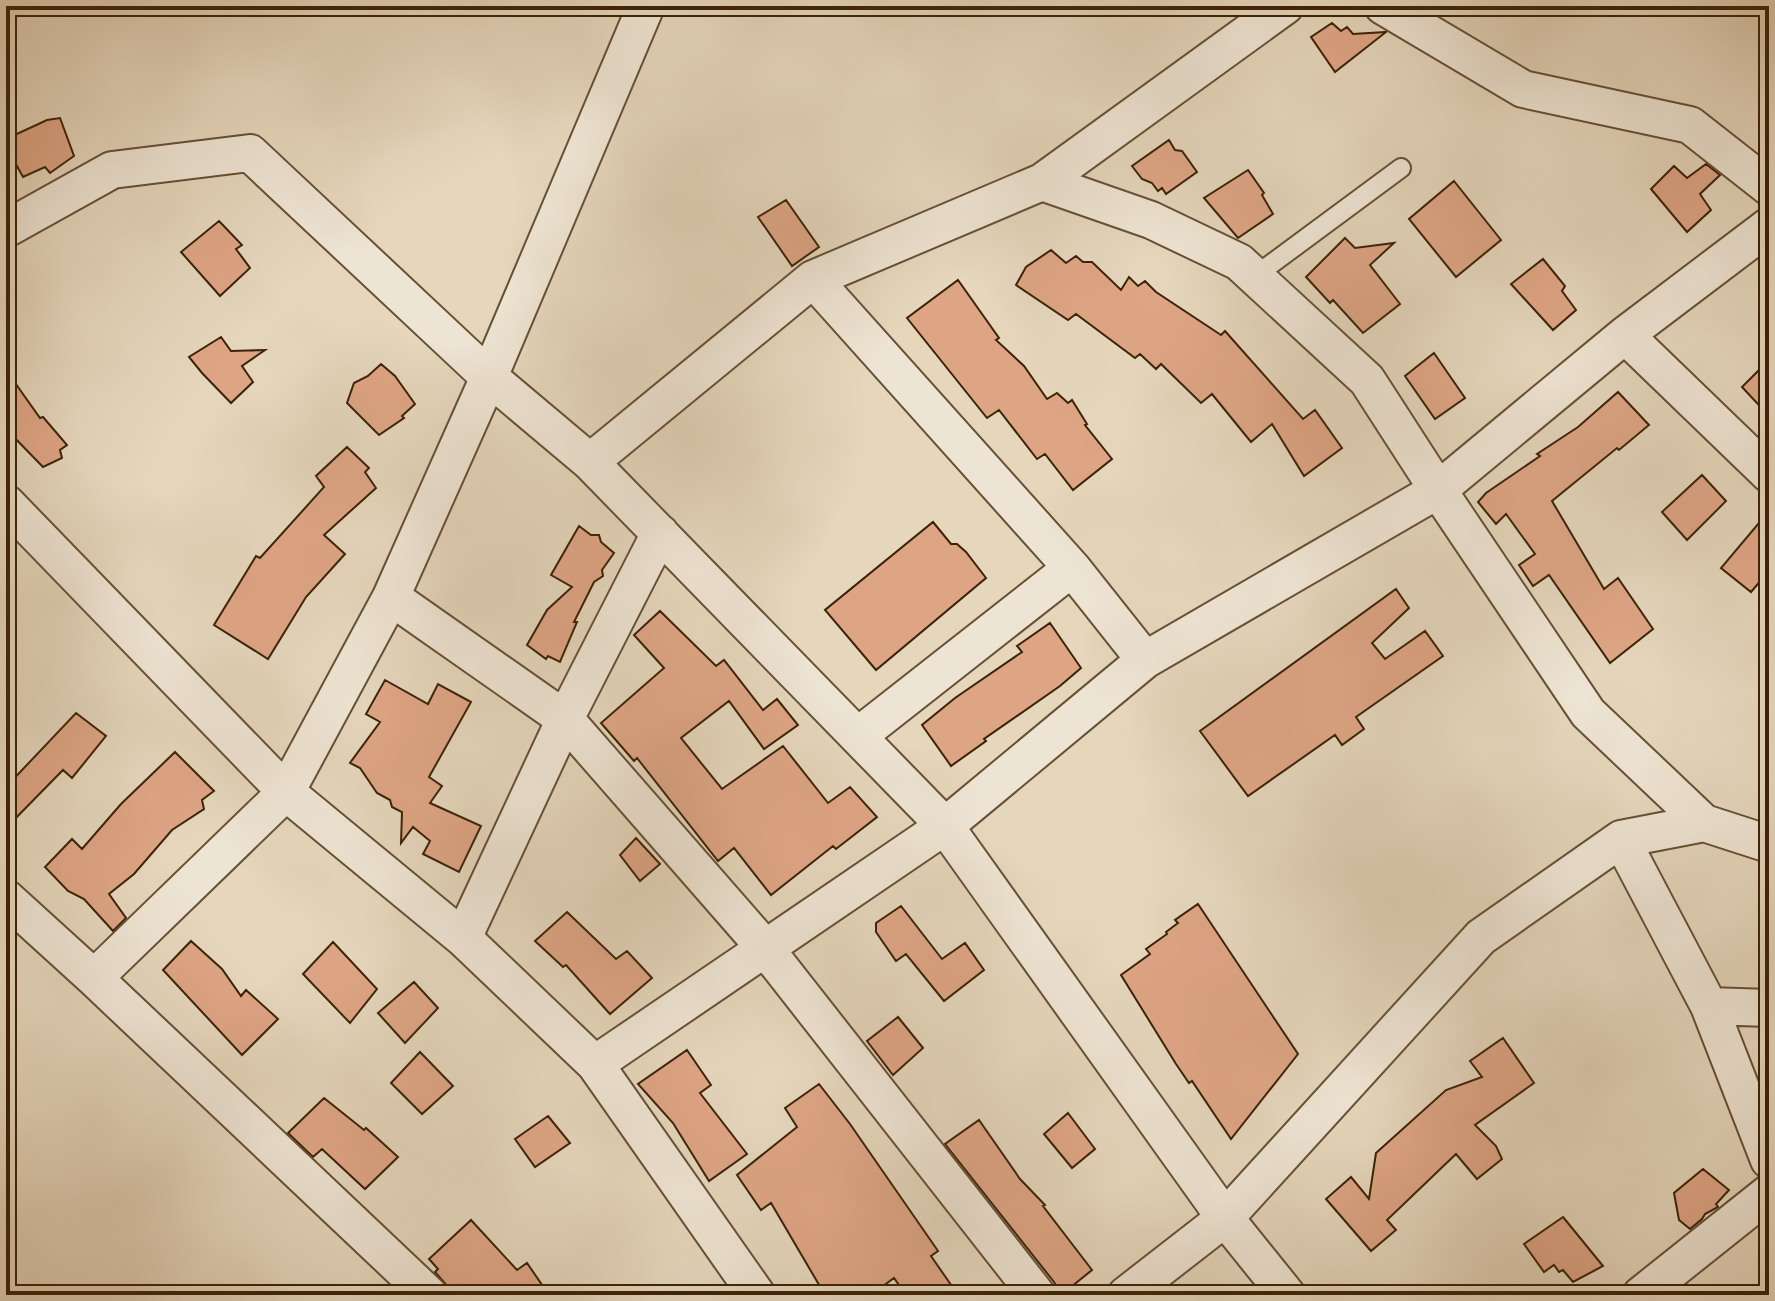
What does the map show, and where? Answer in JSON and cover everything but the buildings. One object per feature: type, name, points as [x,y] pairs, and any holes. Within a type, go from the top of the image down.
[{"type":"street","points":[[94,978],[286,792],[391,597],[489,377],[646,6]]},
{"type":"street","points":[[590,462],[813,279],[1042,182],[1285,6]]},
{"type":"street","points":[[1383,6],[1523,89],[1690,125],[1769,187]]},
{"type":"street","points":[[6,229],[112,170],[250,153],[489,377],[590,462],[945,826],[1225,1218],[1287,1295]]},
{"type":"street","points":[[1042,182],[1151,220],[1239,262],[1255,276],[1367,380],[1588,713],[1704,823],[1769,844]]},
{"type":"street","points":[[595,1064],[945,826],[1145,660],[1438,490],[1625,335],[1769,226]]},
{"type":"street","points":[[813,279],[1072,568],[1145,660]]},
{"type":"street","points":[[1625,335],[1769,474]]},
{"type":"street","points":[[6,503],[286,792],[463,938],[595,1064],[757,1295]]},
{"type":"street","points":[[463,938],[565,719],[660,533]]},
{"type":"street","points":[[858,736],[1072,568]]},
{"type":"street","points":[[391,597],[565,719],[765,948],[1037,1295]]},
{"type":"street","points":[[1126,1295],[1225,1218],[1481,937],[1621,839],[1704,823]]},
{"type":"street","points":[[1621,839],[1709,1006],[1769,1160]]},
{"type":"street","points":[[6,898],[429,1295]]},
{"type":"street","points":[[1709,1006],[1769,1008]]},
{"type":"street","points":[[1641,1295],[1769,1193]]},
{"type":"lane","points":[[1255,276],[1401,168]]}]
